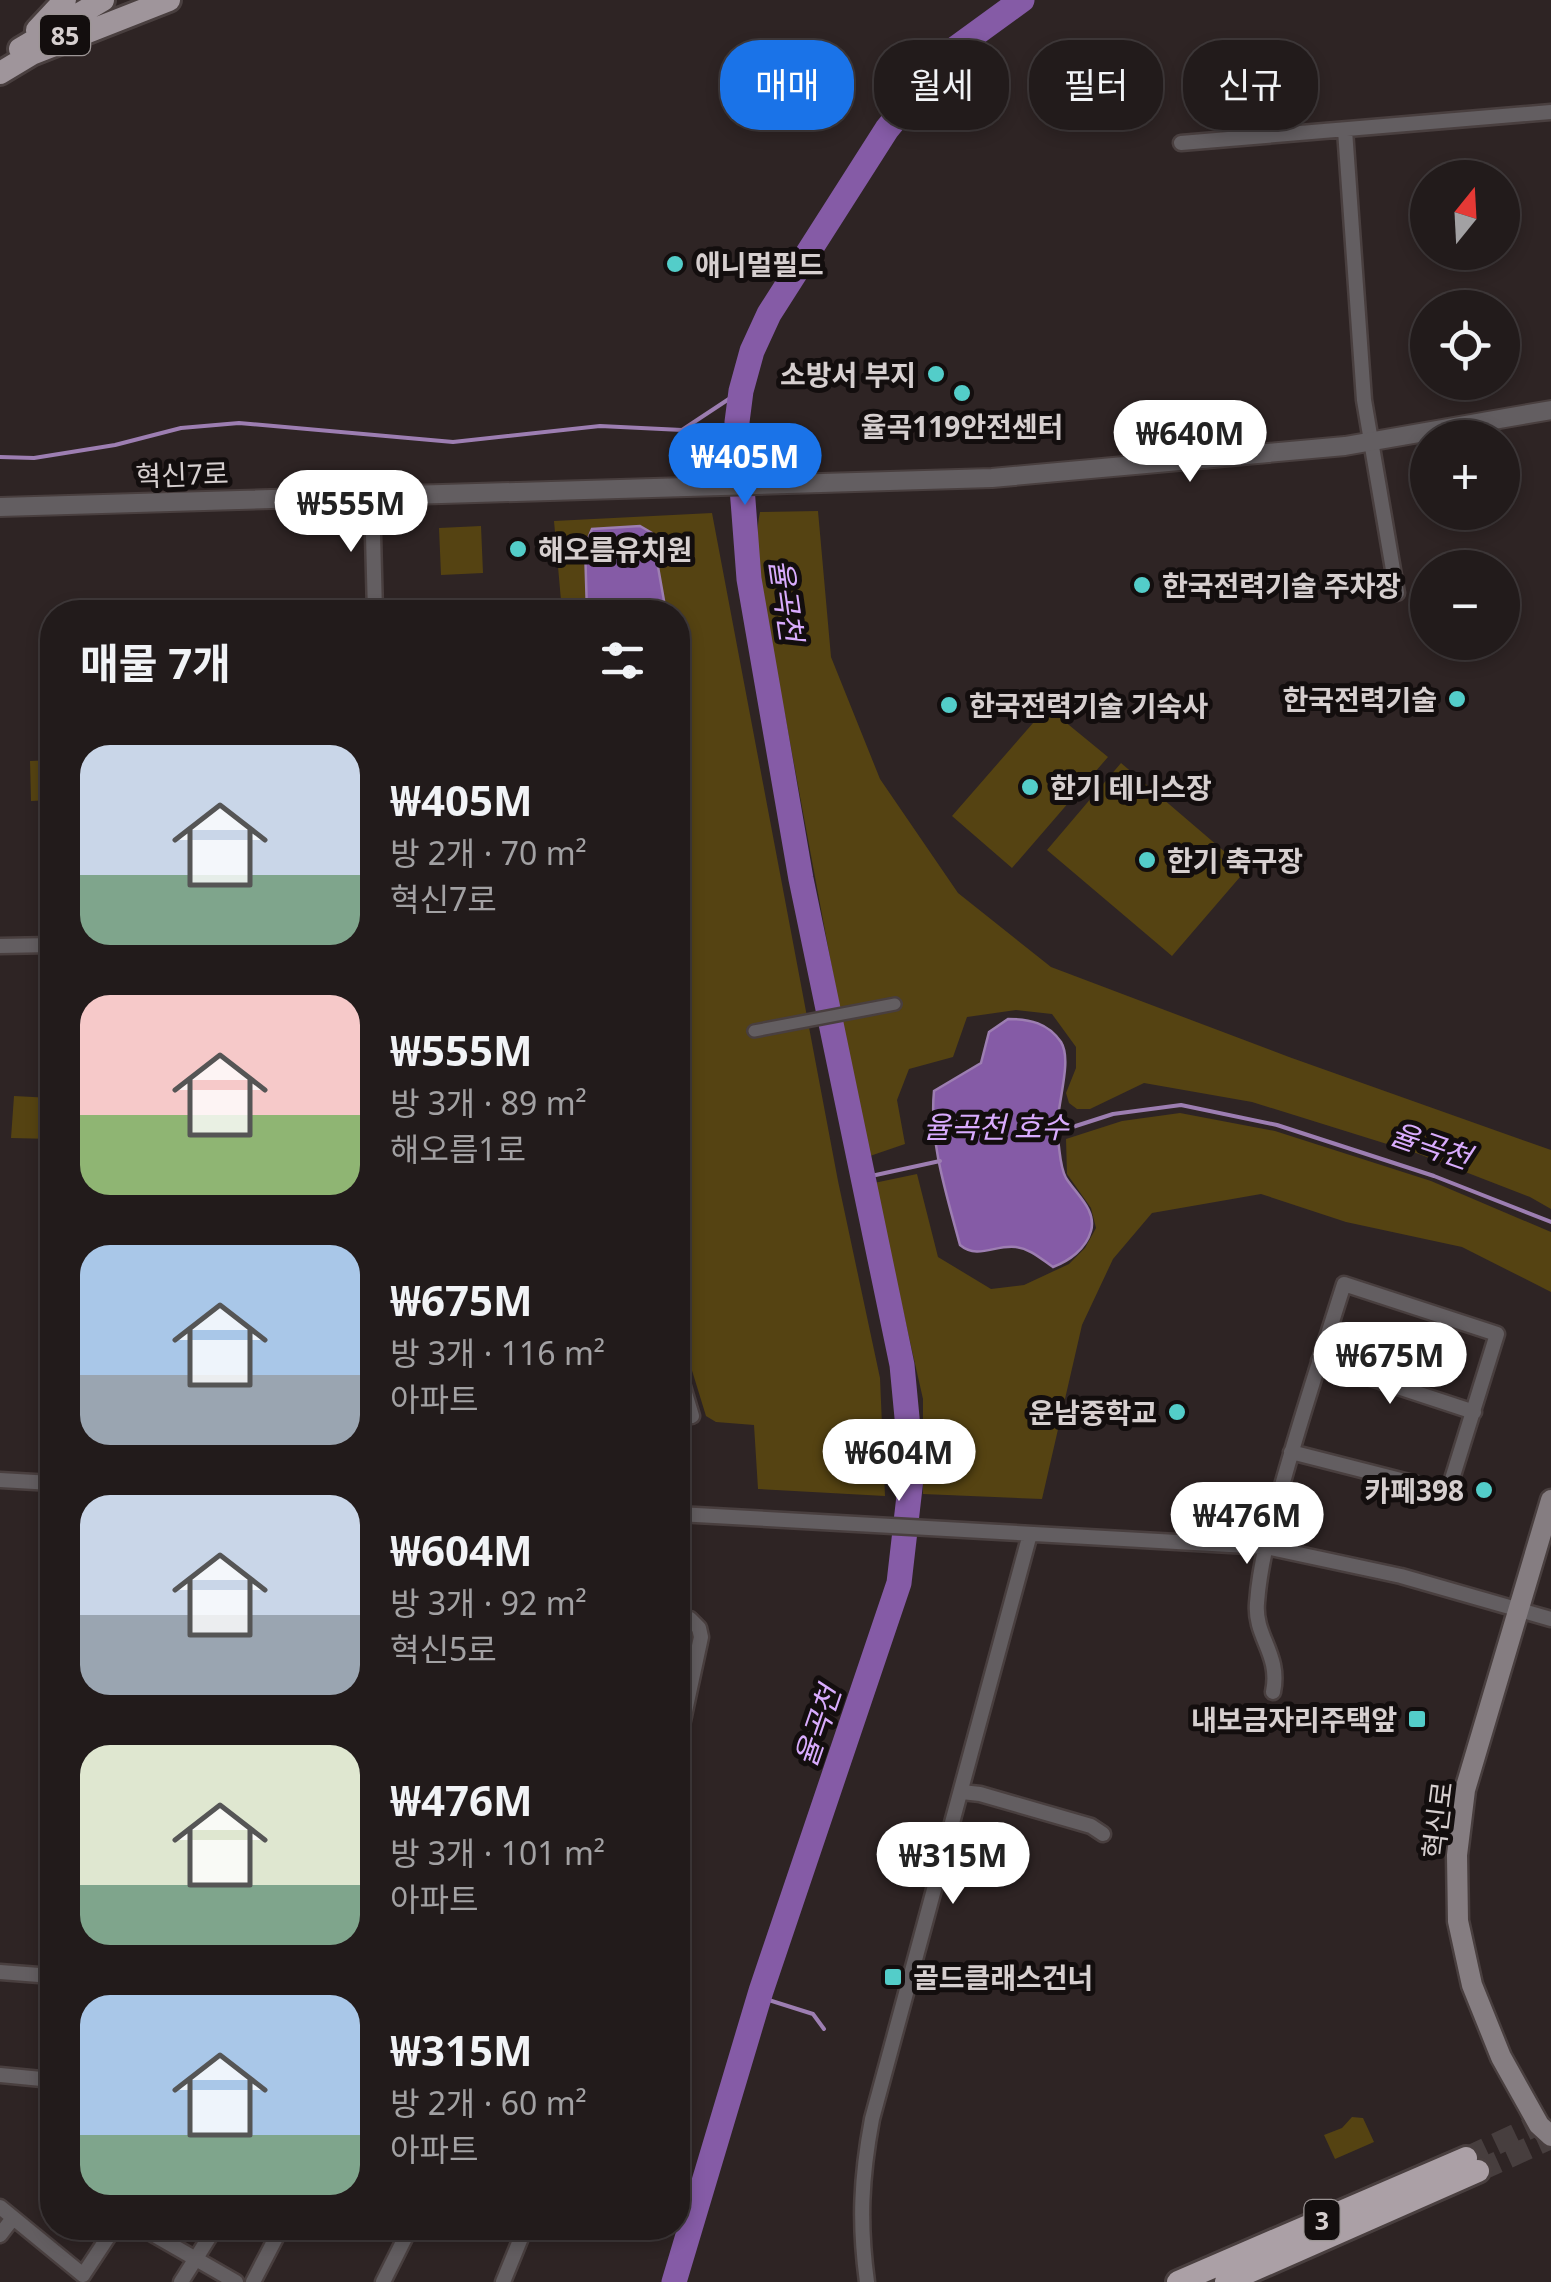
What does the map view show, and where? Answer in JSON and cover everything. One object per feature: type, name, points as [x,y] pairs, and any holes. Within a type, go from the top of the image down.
[{"type":"highway","name":"3","points":[[1178,2282],[1472,2164],[1226,2282]]},
{"type":"main road","points":[[26,51],[65,0]]},
{"type":"main road","name":"85","points":[[0,73],[103,0]]},
{"type":"main road","name":"85","points":[[0,61],[131,0]]},
{"type":"main road","points":[[26,51],[170,0]]},
{"type":"main road","name":"혁신로","points":[[1551,1500],[1465,1790],[1456,1856],[1458,1920],[1472,1985],[1501,2057],[1539,2124],[1551,2136]]},
{"type":"street","points":[[1182,143],[1551,112]]},
{"type":"street","points":[[1345,130],[1364,400],[1397,593]]},
{"type":"street","points":[[1371,442],[1551,410]]},
{"type":"street","name":"혁신7로","points":[[0,507],[992,478],[1371,442]]},
{"type":"street","points":[[372,496],[374,600]]},
{"type":"street","points":[[0,946],[40,944]]},
{"type":"street","points":[[754,1031],[895,1004]]},
{"type":"street","points":[[1273,1692],[1276,1666],[1257,1618],[1266,1547],[1292,1452],[1344,1284],[1497,1334],[1448,1492],[1292,1452]]},
{"type":"street","points":[[1320,1361],[1474,1412]]},
{"type":"street","points":[[0,1480],[40,1482]]},
{"type":"street","points":[[690,1515],[1266,1547],[1401,1576],[1551,1619]]},
{"type":"street","points":[[867,2282],[860,2196],[872,2119],[1030,1534]]},
{"type":"street","points":[[690,1619],[701,1637],[690,1677]]},
{"type":"street","points":[[962,1792],[1100,1829],[1103,1834]]},
{"type":"street","points":[[0,1972],[40,1975]]},
{"type":"street","points":[[0,2075],[40,2078]]},
{"type":"street","points":[[0,2207],[40,2240]]},
{"type":"street","points":[[0,2235],[13,2218]]},
{"type":"street","points":[[40,2240],[87,2278],[108,2240]]},
{"type":"street","points":[[163,2240],[236,2282]]},
{"type":"street","points":[[181,2282],[208,2240]]},
{"type":"street","points":[[253,2282],[275,2240]]},
{"type":"street","points":[[383,2282],[404,2240]]},
{"type":"street","points":[[503,2282],[520,2240]]},
{"type":"shaded area","points":[[818,511],[831,657],[880,779],[958,893],[1051,967],[1551,1150],[1551,1209],[1419,1154],[1252,1102],[1144,1083],[1090,1109],[1077,1109],[1069,1103],[1066,1093],[1076,1068],[1076,1047],[1052,1014],[1016,1010],[967,1017],[953,1057],[909,1069],[897,1100],[905,1144],[867,1157],[760,584],[760,512]]},
{"type":"shaded area","points":[[712,513],[838,1181],[880,1378],[885,1496],[758,1489],[754,1425],[716,1422],[706,1416],[690,1364],[690,600],[561,600],[554,521]]},
{"type":"shaded area","points":[[481,526],[483,573],[441,575],[439,528]]},
{"type":"shaded area","name":"한기 테니스장","points":[[1047,707],[1108,757],[1012,868],[952,816]]},
{"type":"shaded area","points":[[30,761],[40,761],[40,801],[31,801]]},
{"type":"shaded area","name":"한기 축구장","points":[[1121,763],[1246,870],[1172,956],[1047,850]]},
{"type":"shaded area","points":[[14,1096],[40,1097],[40,1139],[11,1138]]},
{"type":"shaded area","points":[[1180,1113],[1275,1131],[1431,1181],[1551,1232],[1551,1292],[1462,1247],[1346,1222],[1261,1194],[1152,1213],[1113,1259],[1082,1325],[1042,1499],[923,1494],[923,1399],[874,1183],[917,1174],[938,1257],[991,1289],[1024,1285],[1069,1264],[1085,1248],[1096,1228],[1091,1208],[1067,1174],[1066,1139],[1122,1121]]},
{"type":"shaded area","points":[[1352,2117],[1363,2118],[1374,2142],[1335,2159],[1324,2135],[1342,2128]]},
{"type":"water","points":[[640,526],[652,533],[664,600],[587,600],[585,546],[592,529]]},
{"type":"water","name":"율곡천 호수","points":[[1008,1019],[1044,1026],[1061,1042],[1064,1051],[1057,1129],[1060,1159],[1066,1178],[1088,1209],[1092,1223],[1081,1249],[1053,1267],[1021,1248],[974,1251],[960,1245],[937,1149],[934,1091],[981,1063],[989,1032]]},
{"type":"waterway","name":"율곡천","points":[[690,2228],[761,1991],[899,1583],[912,1470],[902,1365],[801,879],[749,579],[737,422],[741,391],[752,351],[769,314],[887,129],[949,53],[1022,0]]},
{"type":"waterway","points":[[0,457],[34,458],[115,445],[181,428],[239,423],[453,442],[600,426],[682,430],[741,391]]},
{"type":"waterway","name":"율곡천","points":[[1057,1132],[1113,1114],[1181,1105],[1277,1125],[1434,1176],[1551,1222]]},
{"type":"waterway","name":"율곡천","points":[[862,1178],[940,1161]]},
{"type":"waterway","points":[[759,1997],[813,2014],[824,2029]]},
{"type":"waterway","name":"율곡천","points":[[674,2282],[687,2240]]},
{"type":"tunnel","points":[[1466,2158],[1551,2118]]},
{"type":"tunnel","points":[[1478,2171],[1551,2138]]},
{"type":"place","name":"애니멀필드","points":[[675,264]]},
{"type":"place","name":"소방서 부지","points":[[936,374]]},
{"type":"place","name":"율곡119안전센터","points":[[962,393]]},
{"type":"place","name":"해오름유치원","points":[[518,549]]},
{"type":"place","name":"한국전력기술 주차장","points":[[1142,585]]},
{"type":"place","name":"한국전력기술","points":[[1457,699]]},
{"type":"place","name":"한국전력기술 기숙사","points":[[949,705]]},
{"type":"place","name":"한기 테니스장","points":[[1030,787]]},
{"type":"place","name":"한기 축구장","points":[[1147,860]]},
{"type":"place","name":"운남중학교","points":[[1177,1412]]},
{"type":"place","name":"카페398","points":[[1484,1490]]},
{"type":"place","name":"내보금자리주택앞","points":[[1417,1719]]},
{"type":"place","name":"골드클래스건너","points":[[893,1977]]}]
